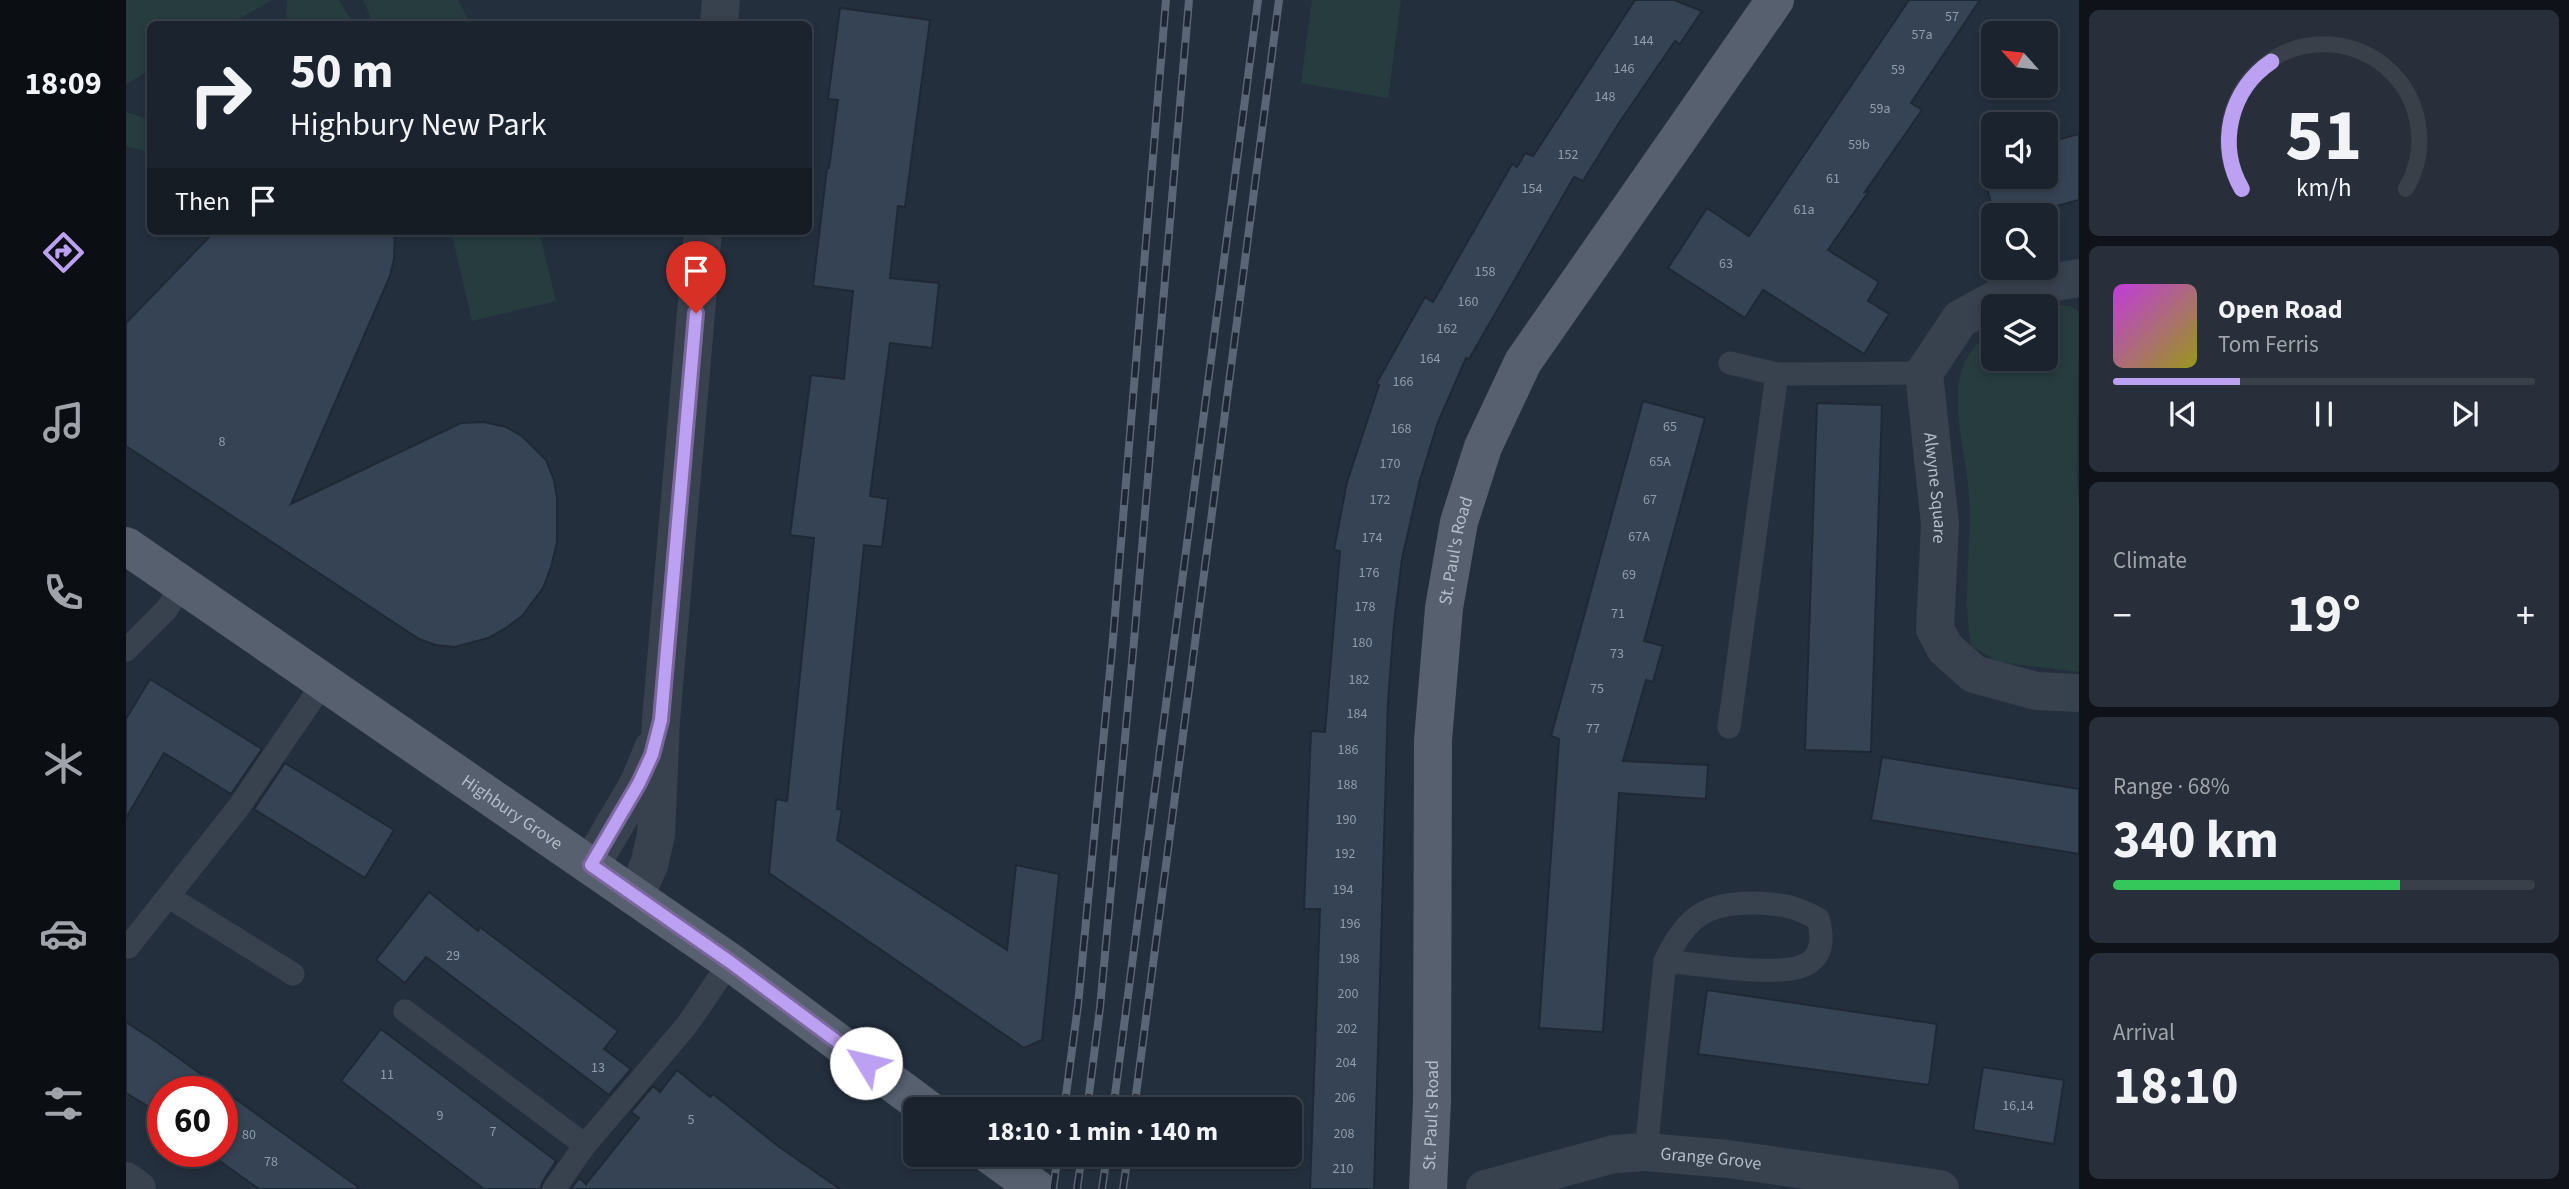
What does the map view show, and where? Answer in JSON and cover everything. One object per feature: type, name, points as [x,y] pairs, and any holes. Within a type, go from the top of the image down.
[{"type":"main road","name":"St. Paul's Road","points":[[1428,1189],[1432,1101],[1433,740],[1444,608],[1459,522],[1483,447],[1523,362],[1774,0]]},
{"type":"main road","name":"Highbury Grove","points":[[126,546],[730,962],[912,1097]]},
{"type":"main road","points":[[1006,1167],[1034,1187]]},
{"type":"street","points":[[719,21],[721,0]]},
{"type":"street","points":[[635,896],[649,865],[656,835],[661,720],[704,235]]},
{"type":"street","points":[[1924,373],[1959,319],[2013,290],[2079,278]]},
{"type":"street","name":"Alwyne Square","points":[[1924,373],[1940,524],[1935,629],[1945,648],[1974,674],[2036,691],[2079,693]]},
{"type":"street","points":[[591,865],[639,783],[652,755],[661,720]]},
{"type":"street","name":"Grange Grove","points":[[1485,1189],[1584,1160],[1614,1154],[1646,1152],[1717,1158],[1940,1189]]},
{"type":"street","points":[[126,1181],[137,1189]]},
{"type":"lane","points":[[1730,363],[1777,374],[1924,373]]},
{"type":"lane","points":[[1729,727],[1777,374]]},
{"type":"lane","points":[[126,649],[166,610],[183,584]]},
{"type":"lane","points":[[128,947],[238,808],[324,682]]},
{"type":"lane","points":[[1646,1152],[1665,961],[1676,938],[1695,917],[1716,906],[1773,894],[1818,919],[1823,936],[1819,951],[1807,965],[1785,971],[1665,961]]},
{"type":"lane","points":[[169,897],[293,974]]},
{"type":"lane","points":[[554,1189],[585,1146],[687,1025],[730,962]]},
{"type":"lane","points":[[405,1011],[585,1146]]},
{"type":"green space","points":[[126,0],[272,0],[235,21],[147,21],[147,72],[126,84]]},
{"type":"green space","points":[[287,0],[339,0],[351,21],[286,21]]},
{"type":"green space","points":[[363,0],[458,0],[468,21],[373,21]]},
{"type":"green space","points":[[1312,0],[1401,0],[1388,98],[1301,83]]},
{"type":"green space","points":[[126,112],[147,119],[147,151],[126,146]]},
{"type":"green space","points":[[452,235],[540,235],[556,301],[472,321]]},
{"type":"green space","points":[[2058,305],[2071,306],[2079,312],[2079,672],[1999,662],[1971,646],[1967,590],[1969,495],[1959,420],[1958,390],[1965,362],[1981,340],[1981,371],[2058,371]]},
{"type":"building","points":[[1635,0],[1674,0],[1702,11],[1680,44],[1675,41],[1583,181],[1574,177],[1469,359],[1466,358],[1438,422],[1420,480],[1402,559],[1388,701],[1374,1189],[1310,1189],[1320,909],[1304,909],[1311,731],[1325,732],[1340,551],[1334,550],[1347,482],[1379,385],[1376,384],[1425,297],[1433,302],[1512,164],[1517,167],[1525,153],[1533,156]]},
{"type":"building","points":[[1909,0],[1980,0],[1911,103],[1922,110],[1828,250],[1879,282],[1868,301],[1889,314],[1864,354],[1763,290],[1745,318],[1668,268],[1707,208],[1749,236]]},
{"type":"building","points":[[840,8],[930,20],[905,207],[898,206],[890,278],[939,283],[932,348],[890,343],[870,496],[888,499],[882,547],[864,545],[837,809],[842,810],[837,840],[1007,950],[1016,865],[1059,874],[1042,1040],[1024,1048],[769,873],[776,799],[787,801],[814,538],[790,535],[811,375],[844,379],[853,291],[813,286],[838,100],[828,99]]},
{"type":"building","points":[[2079,134],[2079,200],[2058,206],[2058,203],[1991,203],[1987,189],[2058,189],[2058,140]]},
{"type":"building","points":[[211,235],[395,235],[390,276],[291,504],[461,423],[484,422],[506,427],[522,436],[546,460],[554,480],[557,497],[557,542],[543,588],[522,616],[488,638],[455,647],[436,645],[419,639],[126,446],[126,323]]},
{"type":"building","points":[[1643,401],[1705,418],[1644,641],[1663,646],[1653,682],[1646,680],[1623,761],[1708,765],[1706,799],[1619,793],[1603,1032],[1539,1028],[1559,739],[1551,736]]},
{"type":"building","points":[[1817,403],[1882,405],[1871,752],[1805,750]]},
{"type":"building","points":[[150,679],[262,749],[231,794],[164,753],[126,818],[126,719]]},
{"type":"building","points":[[1882,757],[2079,789],[2079,854],[1871,820]]},
{"type":"building","points":[[285,763],[394,830],[365,878],[254,809]]},
{"type":"building","points":[[429,892],[478,931],[480,927],[618,1031],[604,1049],[631,1069],[609,1095],[426,957],[405,983],[376,960]]},
{"type":"building","points":[[1707,990],[1937,1024],[1929,1085],[1698,1054]]},
{"type":"building","points":[[126,1022],[204,1076],[147,1076],[147,1106],[126,1093]]},
{"type":"building","points":[[381,1029],[556,1161],[540,1189],[484,1189],[341,1081]]},
{"type":"building","points":[[1983,1067],[2064,1080],[2054,1144],[1973,1130]]},
{"type":"building","points":[[677,1070],[710,1097],[713,1094],[778,1146],[840,1189],[571,1189],[579,1178],[586,1184],[639,1118],[631,1112],[653,1086],[660,1092]]},
{"type":"building","points":[[238,1101],[361,1189],[259,1189],[228,1167],[238,1167]]},
{"type":"railway","points":[[1066,1097],[1078,1005],[1113,639],[1166,0]]},
{"type":"railway","points":[[1089,1097],[1100,1008],[1134,641],[1189,0]]},
{"type":"railway","points":[[1115,1097],[1258,0]]},
{"type":"railway","points":[[1136,1097],[1279,0]]},
{"type":"railway","points":[[1053,1189],[1056,1167]]},
{"type":"railway","points":[[1077,1189],[1080,1167]]},
{"type":"railway","points":[[1102,1189],[1105,1167]]},
{"type":"railway","points":[[1123,1189],[1126,1167]]},
{"type":"route","points":[[696,313],[661,720],[652,755],[639,783],[591,865],[730,962],[866,1063]]}]
